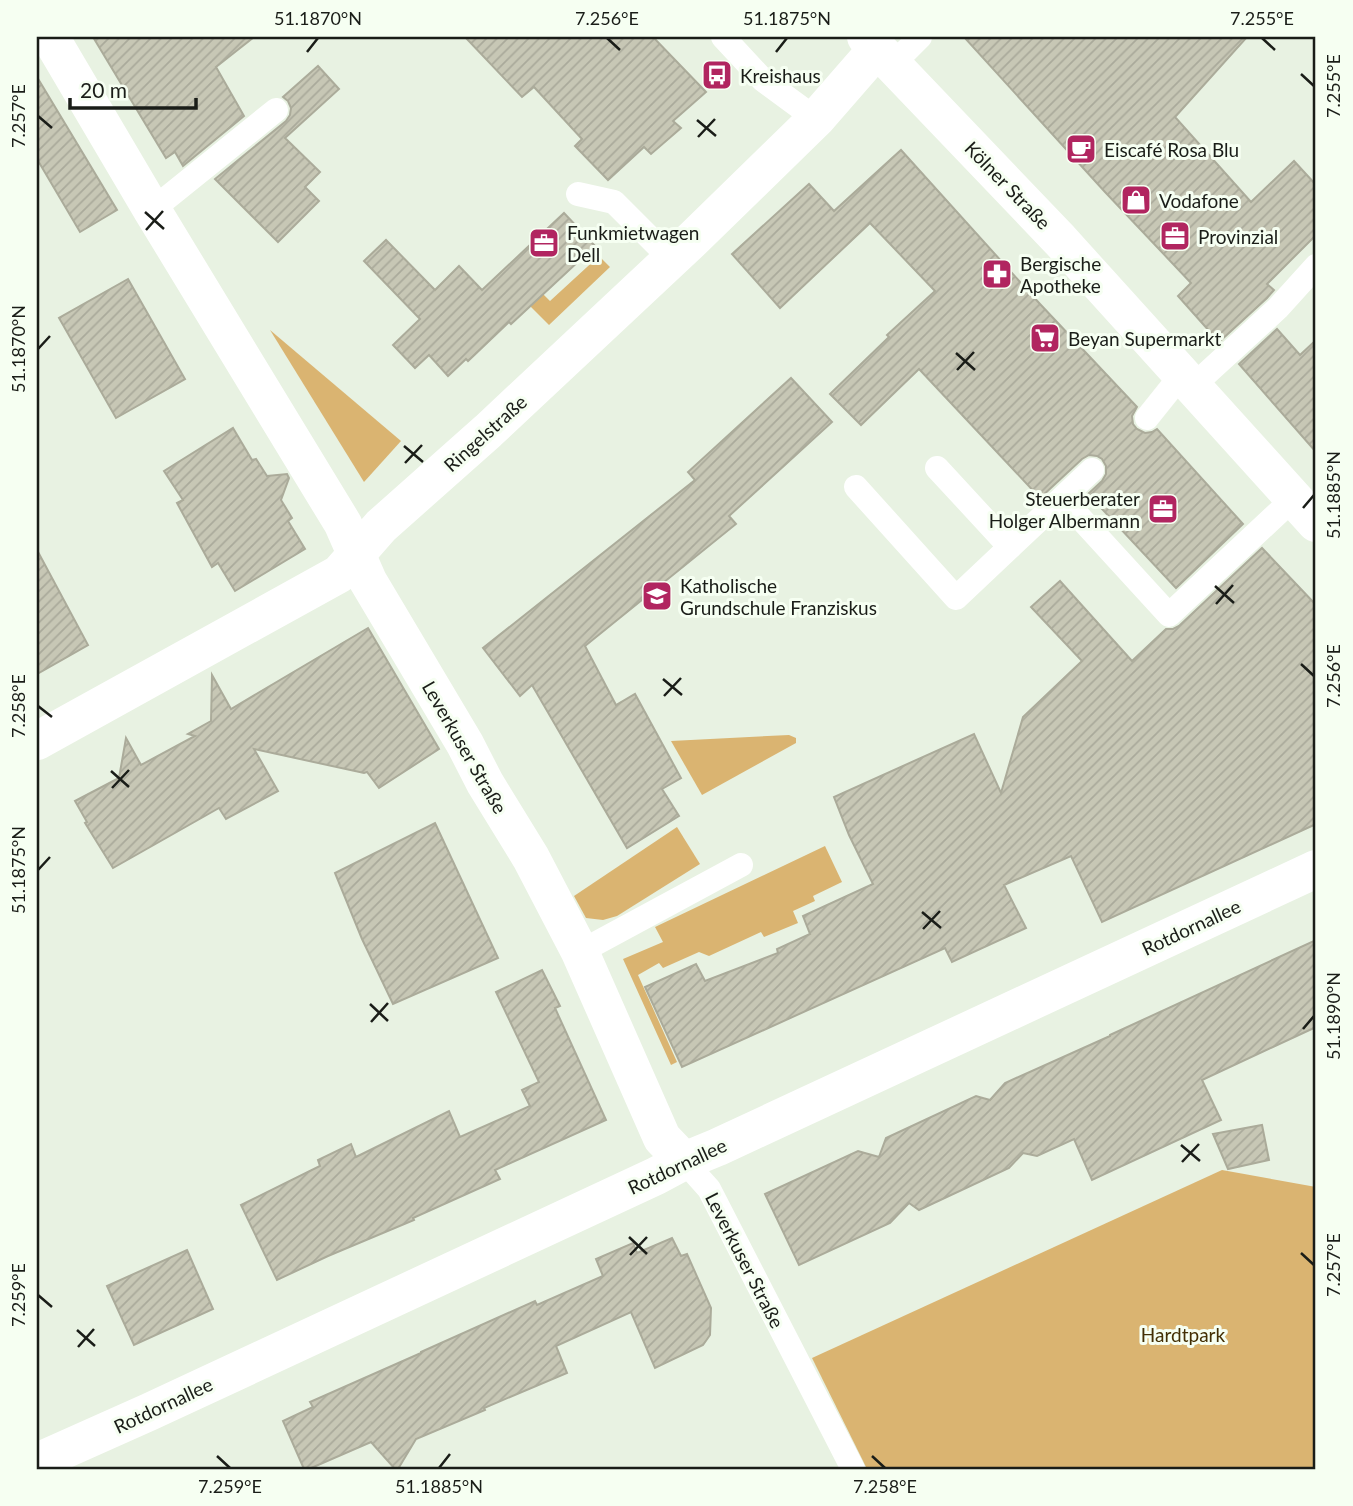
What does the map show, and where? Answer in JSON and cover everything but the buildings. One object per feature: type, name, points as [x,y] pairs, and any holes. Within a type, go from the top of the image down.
[{"type":"street","name":"Leverkuser Straße","points":[[50,37],[343,524],[368,581],[531,859],[580,952],[662,1138],[684,1161]]},
{"type":"street","name":"Ringelstraße","points":[[37,741],[339,574],[381,526],[488,431],[671,259],[816,118],[878,50]]},
{"type":"street","name":"Kölner Straße","points":[[878,50],[1060,240],[1305,510]]},
{"type":"street","name":"Rotdornallee","points":[[37,1462],[1316,869]]},
{"type":"lane","points":[[723,37],[763,80],[816,118]]},
{"type":"lane","points":[[878,50],[920,37]]},
{"type":"lane","points":[[152,209],[276,110]]},
{"type":"lane","points":[[579,194],[614,202],[671,259]]},
{"type":"lane","points":[[1147,418],[1188,379],[1278,308],[1316,266]]},
{"type":"lane","points":[[937,468],[1010,547]]},
{"type":"lane","points":[[856,487],[956,598],[1092,470]]},
{"type":"lane","points":[[1072,509],[1169,615],[1305,510]]},
{"type":"lane","points":[[580,952],[741,866]]},
{"type":"lane","name":"Leverkuser Straße","points":[[684,1161],[709,1189],[853,1469]]},
{"type":"green space","points":[[599,256],[610,267],[549,325],[506,282],[543,294],[550,301]]},
{"type":"green space","points":[[270,330],[401,441],[364,482]]},
{"type":"green space","points":[[789,735],[796,738],[796,743],[702,795],[671,741]]},
{"type":"green space","points":[[677,827],[700,864],[617,916],[603,920],[586,918],[574,896]]},
{"type":"green space","points":[[825,846],[842,882],[813,896],[815,901],[793,911],[798,923],[764,937],[761,932],[709,956],[699,952],[663,968],[659,963],[638,975],[677,1062],[671,1065],[623,959],[663,942],[655,927]]},
{"type":"green space","name":"Hardtpark","points":[[1222,1170],[1316,1187],[1316,1469],[867,1469],[812,1358]]},
{"type":"place","name":"Kreishaus","points":[[717,75]]},
{"type":"place","name":"Eiscafé Rosa Blu","points":[[1081,149]]},
{"type":"place","name":"Vodafone","points":[[1136,200]]},
{"type":"place","name":"Provinzial","points":[[1175,236]]},
{"type":"place","name":"Funkmietwagen Dell","points":[[544,243]]},
{"type":"place","name":"Bergische Apotheke","points":[[997,274]]},
{"type":"place","name":"Beyan Supermarkt","points":[[1045,338]]},
{"type":"place","name":"Steuerberater Holger Albermann","points":[[1163,509]]},
{"type":"place","name":"Katholische Grundschule Franziskus","points":[[657,596]]}]
